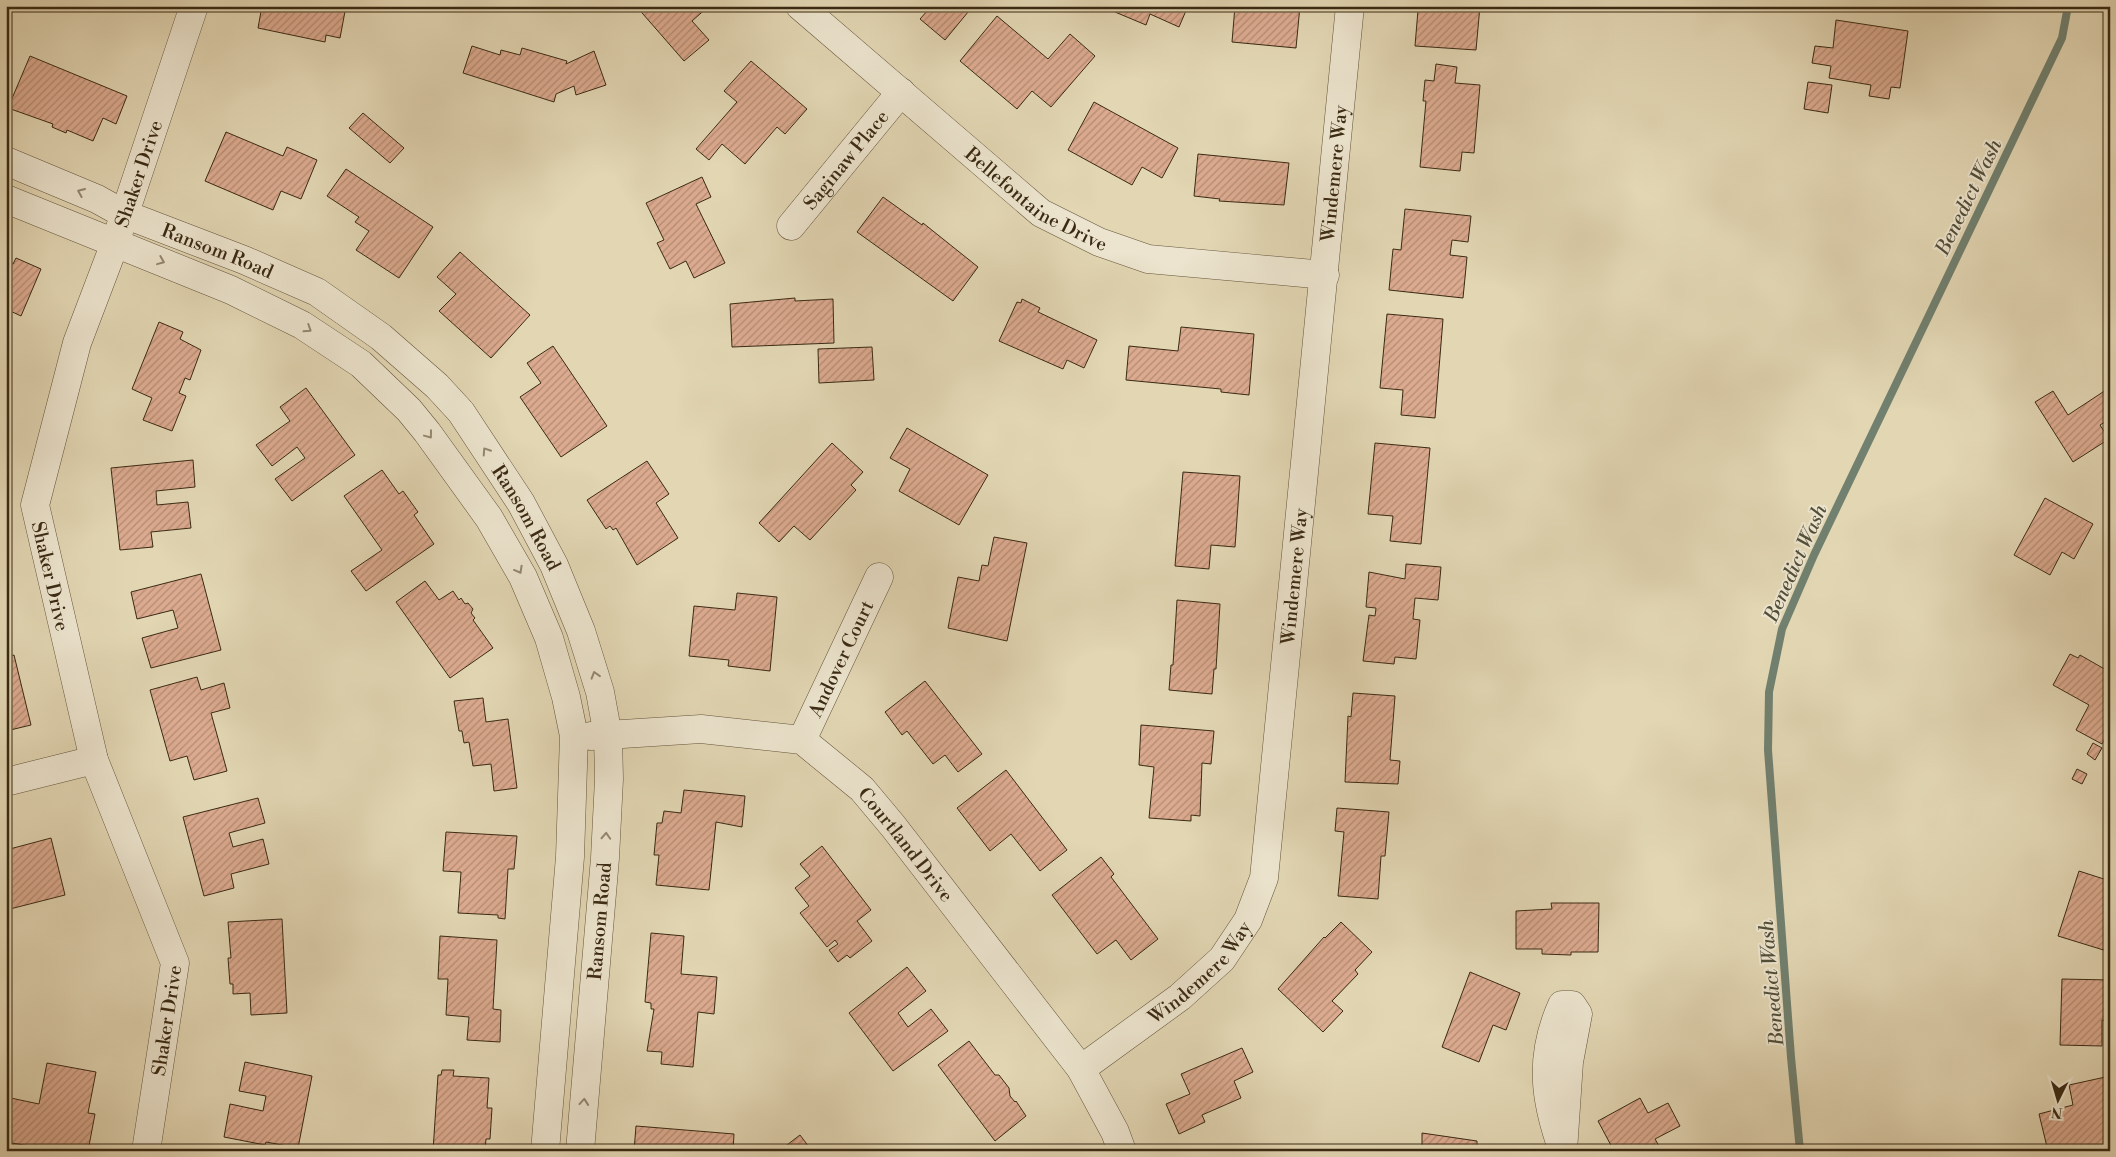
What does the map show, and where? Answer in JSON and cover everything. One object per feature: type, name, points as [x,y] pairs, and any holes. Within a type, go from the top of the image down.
[{"type":"street","name":"Shaker Drive","points":[[146,1151],[175,963],[94,760],[35,505],[77,343],[115,243],[194,6]]},
{"type":"street","name":"Bellefontaine Drive","points":[[800,6],[1041,213],[1099,242],[1148,259],[1325,275]]},
{"type":"street","name":"Windemere Way","points":[[1081,1069],[1180,997],[1222,959],[1248,920],[1264,878],[1325,275],[1350,6]]},
{"type":"street","name":"Saginaw Place","points":[[791,226],[901,92]]},
{"type":"street","name":"Ransom Road","points":[[6,161],[97,199],[124,214],[244,260],[317,292],[381,337],[437,386],[461,412],[521,503],[554,565],[582,631],[600,692],[608,736],[609,779],[605,858],[580,1151]]},
{"type":"street","name":"Ransom Road","points":[[6,199],[231,290],[302,325],[361,364],[409,410],[489,518],[523,577],[549,638],[566,697],[574,736],[570,857],[545,1151]]},
{"type":"street","name":"Andover Court","points":[[802,740],[879,577]]},
{"type":"street","points":[[574,736],[608,736],[701,729],[802,740]]},
{"type":"street","name":"Courtland Drive","points":[[802,740],[862,789],[893,826],[1081,1069],[1115,1132],[1122,1151]]},
{"type":"street","points":[[6,782],[94,760]]},
{"type":"building","points":[[262,6],[346,6],[340,38],[326,35],[325,42],[258,28]]},
{"type":"building","points":[[636,6],[709,6],[692,21],[709,40],[684,61]]},
{"type":"building","points":[[923,6],[973,6],[945,40],[920,19],[928,10]]},
{"type":"building","points":[[1118,6],[1188,6],[1179,27],[1150,14],[1146,25],[1115,12]]},
{"type":"building","points":[[1235,6],[1300,6],[1296,48],[1232,42]]},
{"type":"building","points":[[1434,6],[1480,6],[1476,50],[1415,46],[1418,10],[1434,11]]},
{"type":"building","points":[[997,16],[1048,59],[1070,34],[1095,56],[1051,107],[1032,91],[1017,109],[960,61]]},
{"type":"building","points":[[1836,20],[1908,31],[1900,88],[1891,87],[1889,99],[1869,96],[1871,85],[1829,78],[1831,66],[1812,63],[1815,46],[1833,48]]},
{"type":"building","points":[[472,46],[500,55],[501,50],[520,55],[522,48],[567,61],[566,64],[594,51],[606,85],[576,95],[574,86],[556,94],[554,102],[463,73]]},
{"type":"building","points":[[30,56],[127,96],[116,124],[103,118],[93,141],[67,130],[66,133],[52,127],[53,124],[8,108]]},
{"type":"building","points":[[751,61],[807,109],[785,134],[777,127],[745,164],[722,144],[709,160],[696,149],[737,102],[724,91]]},
{"type":"building","points":[[1436,64],[1457,67],[1455,83],[1480,85],[1474,153],[1462,152],[1460,171],[1420,167],[1426,101],[1423,101],[1425,80],[1434,81]]},
{"type":"building","points":[[1808,82],[1832,85],[1828,113],[1804,109]]},
{"type":"building","points":[[1094,102],[1178,148],[1162,178],[1142,167],[1132,185],[1068,150]]},
{"type":"building","points":[[363,113],[404,148],[390,163],[349,128]]},
{"type":"building","points":[[226,132],[283,156],[287,147],[317,160],[301,199],[281,191],[273,210],[205,181]]},
{"type":"building","points":[[1198,154],[1289,163],[1284,205],[1219,201],[1220,199],[1194,196]]},
{"type":"building","points":[[346,169],[433,227],[399,278],[356,250],[369,231],[355,222],[359,217],[327,196]]},
{"type":"building","points":[[702,177],[711,197],[696,204],[725,263],[694,278],[686,261],[670,269],[657,243],[664,240],[646,203]]},
{"type":"building","points":[[883,197],[922,225],[923,223],[978,267],[953,301],[857,232]]},
{"type":"building","points":[[1405,209],[1471,216],[1468,242],[1452,240],[1450,255],[1467,257],[1463,298],[1389,290],[1393,249],[1401,250]]},
{"type":"building","points":[[460,252],[530,315],[491,358],[439,311],[456,294],[437,277]]},
{"type":"building","points":[[16,258],[41,269],[21,316],[6,309],[6,261],[13,264]]},
{"type":"building","points":[[795,298],[795,301],[833,299],[834,343],[732,347],[730,304]]},
{"type":"building","points":[[1022,299],[1040,308],[1038,312],[1097,340],[1084,368],[1067,360],[1063,369],[999,341],[1017,302],[1021,303]]},
{"type":"building","points":[[1387,314],[1443,319],[1435,418],[1401,415],[1403,390],[1380,388]]},
{"type":"building","points":[[159,322],[183,332],[180,339],[201,350],[190,380],[185,378],[179,393],[186,396],[172,431],[143,420],[152,398],[132,389]]},
{"type":"building","points":[[1181,327],[1254,334],[1249,395],[1221,392],[1221,389],[1126,380],[1129,346],[1178,351]]},
{"type":"building","points":[[553,346],[607,426],[561,457],[520,397],[541,383],[527,363]]},
{"type":"building","points":[[872,347],[874,380],[819,383],[818,349]]},
{"type":"building","points":[[306,388],[355,455],[292,501],[275,479],[305,458],[297,447],[272,466],[256,445],[290,421],[280,407]]},
{"type":"building","points":[[2106,390],[2110,396],[2110,419],[2100,425],[2109,439],[2073,462],[2035,402],[2053,391],[2068,415]]},
{"type":"building","points":[[907,428],[988,475],[959,525],[899,491],[910,469],[890,458]]},
{"type":"building","points":[[832,443],[863,472],[851,485],[856,490],[810,540],[794,526],[779,542],[759,523]]},
{"type":"building","points":[[1375,443],[1430,448],[1421,544],[1390,541],[1393,516],[1368,514]]},
{"type":"building","points":[[193,460],[195,487],[156,491],[157,505],[188,502],[191,528],[151,532],[153,547],[120,550],[111,468]]},
{"type":"building","points":[[647,461],[669,494],[656,503],[678,538],[637,565],[616,528],[613,530],[610,526],[606,529],[587,500]]},
{"type":"building","points":[[382,470],[399,494],[403,491],[418,512],[414,515],[434,544],[366,591],[351,571],[382,550],[344,496]]},
{"type":"building","points":[[1183,472],[1240,476],[1235,547],[1211,545],[1209,569],[1175,566]]},
{"type":"building","points":[[2045,498],[2093,524],[2074,559],[2062,552],[2050,575],[2014,555]]},
{"type":"building","points":[[994,537],[1027,543],[1007,641],[948,628],[958,577],[979,581],[982,565],[988,566]]},
{"type":"building","points":[[1406,564],[1441,567],[1438,600],[1415,598],[1413,619],[1420,620],[1416,659],[1395,657],[1394,664],[1363,661],[1369,615],[1375,616],[1376,608],[1366,607],[1369,572],[1405,579]]},
{"type":"building","points":[[201,574],[221,650],[151,668],[142,638],[178,628],[173,610],[137,619],[131,592]]},
{"type":"building","points":[[425,581],[439,600],[453,591],[459,600],[461,598],[465,604],[468,603],[473,609],[471,613],[475,618],[473,620],[493,648],[450,678],[396,602]]},
{"type":"building","points":[[737,593],[777,597],[770,671],[728,666],[729,660],[689,656],[694,606],[735,610]]},
{"type":"building","points":[[1177,600],[1220,604],[1216,669],[1214,669],[1212,694],[1169,690],[1171,665],[1173,665]]},
{"type":"building","points":[[2070,654],[2078,658],[2080,655],[2108,671],[2110,668],[2110,730],[2102,744],[2076,730],[2089,705],[2053,685]]},
{"type":"building","points":[[14,655],[31,725],[6,731],[6,657]]},
{"type":"building","points":[[197,677],[201,690],[224,683],[230,708],[211,713],[227,771],[194,780],[187,756],[170,761],[150,690]]},
{"type":"building","points":[[925,681],[982,754],[958,772],[945,755],[933,764],[907,731],[902,735],[885,712]]},
{"type":"building","points":[[1353,693],[1395,696],[1390,760],[1400,761],[1398,784],[1345,782],[1348,716],[1351,717]]},
{"type":"building","points":[[483,698],[486,722],[508,719],[517,788],[494,791],[491,764],[473,766],[469,742],[464,743],[462,731],[459,731],[454,701]]},
{"type":"building","points":[[1141,725],[1214,731],[1211,764],[1202,763],[1200,816],[1191,815],[1191,821],[1149,818],[1154,767],[1139,765]]},
{"type":"building","points":[[2093,743],[2102,748],[2095,760],[2087,754]]},
{"type":"building","points":[[2077,769],[2087,774],[2082,784],[2072,779]]},
{"type":"building","points":[[1006,770],[1067,850],[1040,871],[1011,834],[990,851],[957,808]]},
{"type":"building","points":[[684,790],[745,796],[742,827],[716,822],[709,890],[656,885],[659,855],[654,855],[657,823],[662,823],[664,811],[681,813]]},
{"type":"building","points":[[258,798],[265,823],[229,833],[233,847],[263,839],[269,864],[231,874],[234,888],[204,896],[183,817]]},
{"type":"building","points":[[1337,808],[1389,812],[1385,856],[1381,856],[1378,899],[1338,896],[1344,832],[1335,831]]},
{"type":"building","points":[[446,832],[517,836],[514,869],[508,869],[505,919],[498,918],[498,915],[458,913],[461,872],[443,871]]},
{"type":"building","points":[[51,838],[65,895],[6,910],[6,850]]},
{"type":"building","points":[[822,846],[871,910],[857,921],[872,941],[850,958],[847,955],[838,962],[829,950],[838,944],[835,940],[827,947],[800,913],[809,906],[795,888],[810,876],[800,864]]},
{"type":"building","points":[[1101,857],[1114,874],[1111,877],[1158,939],[1131,960],[1116,940],[1097,954],[1052,895]]},
{"type":"building","points":[[2079,871],[2110,881],[2110,952],[2058,936]]},
{"type":"building","points":[[1551,903],[1599,903],[1598,952],[1571,952],[1571,955],[1542,954],[1542,949],[1516,949],[1516,911],[1552,909]]},
{"type":"building","points":[[282,919],[287,1013],[251,1015],[250,993],[233,994],[233,984],[230,984],[228,958],[231,958],[228,922]]},
{"type":"building","points":[[1341,922],[1372,952],[1355,970],[1358,974],[1332,1001],[1343,1011],[1323,1032],[1278,989],[1324,937]]},
{"type":"building","points":[[651,933],[684,936],[681,974],[717,977],[714,1014],[698,1012],[693,1067],[661,1064],[662,1052],[647,1051],[654,1009],[651,1009],[651,1003],[645,1002]]},
{"type":"building","points":[[440,936],[497,940],[493,1009],[501,1010],[500,1042],[467,1040],[469,1017],[446,1015],[448,979],[438,979]]},
{"type":"building","points":[[907,967],[926,991],[898,1013],[908,1027],[931,1009],[948,1031],[893,1071],[849,1013]]},
{"type":"building","points":[[1470,972],[1520,993],[1506,1030],[1493,1025],[1479,1062],[1442,1047]]},
{"type":"building","points":[[2062,979],[2110,980],[2110,1021],[2102,1020],[2102,1046],[2060,1045]]},
{"type":"building","points":[[969,1041],[995,1075],[999,1075],[1009,1088],[1010,1096],[1016,1101],[1026,1116],[995,1141],[938,1065]]},
{"type":"building","points":[[1242,1048],[1253,1072],[1234,1081],[1241,1098],[1202,1115],[1205,1122],[1179,1134],[1166,1104],[1190,1094],[1181,1074]]},
{"type":"building","points":[[245,1062],[312,1076],[298,1148],[266,1142],[265,1145],[224,1137],[230,1104],[263,1111],[266,1096],[239,1091]]},
{"type":"building","points":[[47,1063],[96,1072],[88,1113],[95,1114],[88,1151],[69,1151],[6,1142],[6,1097],[39,1104]]},
{"type":"building","points":[[442,1070],[454,1070],[453,1076],[489,1078],[487,1108],[492,1108],[490,1139],[486,1139],[485,1151],[433,1151],[438,1075],[441,1075]]},
{"type":"building","points":[[2110,1076],[2110,1147],[2094,1151],[2048,1151],[2039,1114],[2073,1105],[2069,1085]]},
{"type":"building","points":[[1640,1098],[1648,1113],[1668,1103],[1680,1126],[1655,1139],[1662,1151],[1614,1151],[1598,1121]]},
{"type":"building","points":[[636,1126],[734,1134],[733,1151],[634,1151]]},
{"type":"building","points":[[1422,1133],[1477,1141],[1477,1151],[1422,1151]]},
{"type":"building","points":[[800,1135],[812,1151],[779,1151]]},
{"type":"waterway","name":"Benedict Wash","points":[[1800,1151],[1768,750],[1769,692],[1782,629],[1814,555],[2062,38],[2068,6]]}]
